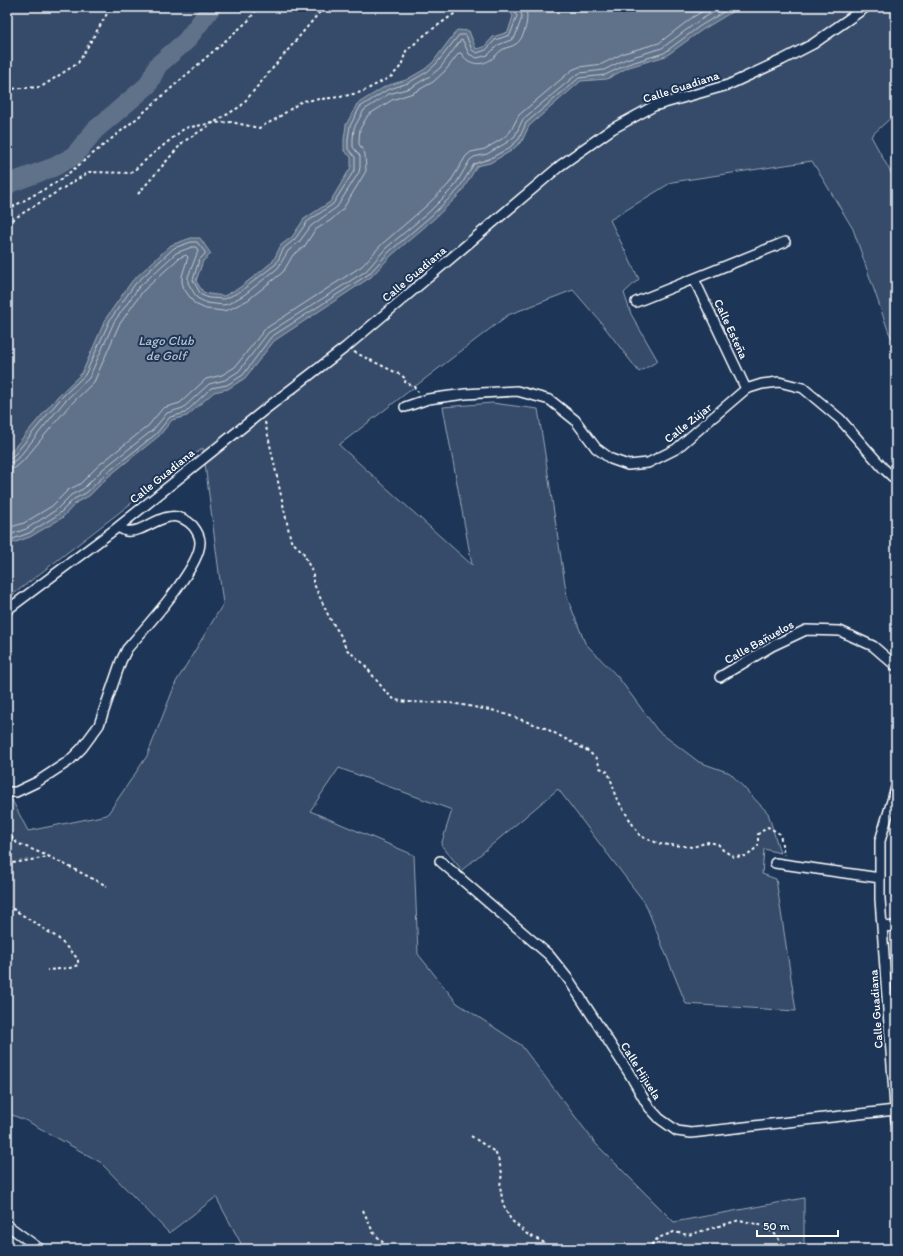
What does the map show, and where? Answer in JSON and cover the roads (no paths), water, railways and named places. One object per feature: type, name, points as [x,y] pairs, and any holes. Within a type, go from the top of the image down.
[{"type":"street","name":"Calle Guadiana","points":[[7,610],[118,527],[346,347],[561,165],[612,128],[654,106],[728,85],[782,60],[813,44],[866,7]]},
{"type":"street","points":[[636,302],[785,242]]},
{"type":"street","name":"Calle Esteña","points":[[694,279],[746,389]]},
{"type":"street","name":"Calle Zújar","points":[[405,407],[428,399],[464,394],[516,391],[550,400],[575,420],[596,448],[612,459],[628,465],[648,463],[676,449],[746,389],[762,384],[779,382],[803,388],[840,419],[883,468],[896,480]]},
{"type":"street","points":[[7,792],[16,792],[37,782],[69,761],[82,748],[99,725],[121,661],[128,649],[187,575],[199,554],[200,542],[198,531],[189,522],[178,517],[164,518],[136,530],[125,531],[118,527]]},
{"type":"street","name":"Calle Bañuelos","points":[[720,677],[772,646],[806,630],[840,631],[873,646],[896,666]]},
{"type":"street","name":"Calle Guadiana","points":[[896,787],[880,841],[882,926],[895,1090],[896,1121]]},
{"type":"street","name":"Calle Hijuela","points":[[440,861],[549,955],[569,980],[629,1073],[648,1106],[660,1119],[677,1131],[691,1133],[895,1110]]},
{"type":"street","points":[[776,863],[880,878]]},
{"type":"street","points":[[882,926],[896,926]]},
{"type":"street","points":[[7,1226],[40,1249]]},
{"type":"water","name":"Lago Club de Golf","points":[[507,7],[740,7],[702,30],[666,56],[629,67],[607,79],[581,81],[529,126],[522,141],[511,151],[490,163],[477,166],[461,193],[435,218],[392,255],[371,277],[274,341],[245,378],[228,389],[214,392],[187,416],[172,420],[159,436],[109,476],[89,496],[77,502],[62,518],[30,537],[13,543],[7,542],[7,456],[58,396],[82,373],[106,318],[132,281],[171,245],[191,238],[200,238],[211,254],[203,261],[196,281],[203,292],[224,296],[239,288],[273,261],[281,245],[292,237],[304,219],[330,202],[351,167],[351,157],[344,151],[344,139],[346,125],[357,104],[386,86],[406,80],[425,69],[433,62],[457,30],[469,31],[476,49],[484,47],[493,37],[508,32],[513,16]]},
{"type":"waterway","points":[[7,186],[10,183],[54,167],[74,156],[95,130],[148,85],[158,65],[186,41],[212,7]]}]
